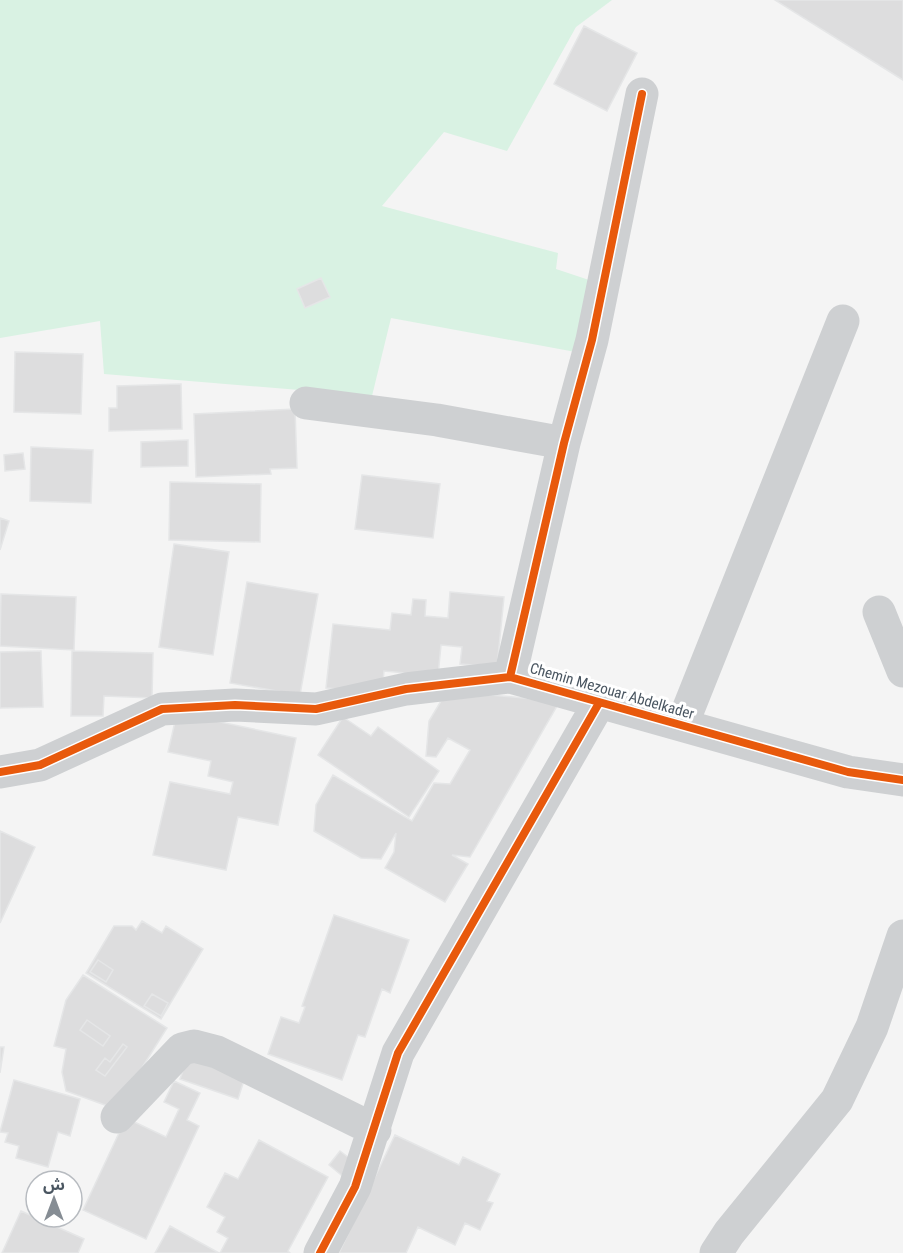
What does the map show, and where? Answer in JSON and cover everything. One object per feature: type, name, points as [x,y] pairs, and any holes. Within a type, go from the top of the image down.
[{"type":"street","points":[[510,677],[564,443],[592,340],[642,94]]},
{"type":"street","points":[[682,725],[843,321]]},
{"type":"street","points":[[306,403],[437,420],[564,443]]},
{"type":"street","points":[[879,612],[903,671]]},
{"type":"street","name":"Chemin Mezouar Abdelkader","points":[[0,772],[40,765],[162,709],[235,705],[316,709],[406,689],[510,677],[848,772],[903,780]]},
{"type":"street","points":[[320,1253],[355,1187],[398,1053],[599,703]]},
{"type":"street","points":[[716,1253],[729,1233],[837,1100],[872,1027],[903,936]]},
{"type":"street","points":[[117,1117],[182,1049],[194,1046],[217,1052],[375,1130]]},
{"type":"green space","points":[[0,0],[612,0],[576,27],[507,151],[444,132],[382,206],[558,253],[556,269],[595,282],[581,353],[391,318],[372,396],[104,374],[100,321],[0,338]]},
{"type":"building","points":[[775,0],[903,0],[903,80]]},
{"type":"building","points":[[584,26],[637,53],[607,111],[554,84]]},
{"type":"building","points":[[321,278],[330,297],[305,308],[297,289]]},
{"type":"building","points":[[15,352],[83,354],[81,414],[14,412]]},
{"type":"building","points":[[181,384],[182,429],[109,431],[109,408],[117,408],[117,386]]},
{"type":"building","points":[[295,409],[297,468],[270,469],[271,474],[196,477],[194,414]]},
{"type":"building","points":[[188,440],[188,466],[141,467],[141,442]]},
{"type":"building","points":[[31,447],[93,450],[91,503],[30,501]]},
{"type":"building","points":[[23,453],[25,469],[5,471],[4,455]]},
{"type":"building","points":[[362,475],[440,484],[433,538],[355,529]]},
{"type":"building","points":[[170,482],[261,484],[260,542],[169,540]]},
{"type":"building","points":[[0,518],[9,521],[0,550]]},
{"type":"building","points":[[174,544],[229,552],[213,655],[159,647]]},
{"type":"building","points":[[247,582],[318,594],[300,695],[230,683]]},
{"type":"building","points":[[450,592],[504,597],[497,667],[460,664],[462,647],[441,645],[438,676],[384,671],[382,693],[326,688],[333,624],[390,630],[392,613],[411,615],[413,599],[426,600],[425,616],[448,618]]},
{"type":"building","points":[[1,594],[76,597],[74,650],[0,646]]},
{"type":"building","points":[[41,651],[43,707],[0,708],[0,652]]},
{"type":"building","points":[[72,651],[153,653],[152,698],[104,696],[103,716],[71,716]]},
{"type":"building","points":[[447,691],[546,700],[557,706],[470,857],[452,855],[468,864],[445,902],[385,868],[394,852],[396,833],[381,859],[361,858],[314,831],[316,805],[333,775],[412,821],[434,783],[450,784],[470,750],[448,738],[436,757],[426,756],[429,721]]},
{"type":"building","points":[[177,713],[296,738],[278,825],[238,817],[226,870],[153,855],[170,782],[230,794],[233,782],[208,776],[211,761],[168,752]]},
{"type":"building","points":[[343,717],[371,736],[378,727],[439,771],[409,817],[318,755]]},
{"type":"building","points":[[0,831],[35,847],[0,923]]},
{"type":"building","points":[[334,915],[409,940],[390,993],[382,989],[365,1037],[358,1035],[342,1080],[268,1054],[281,1017],[299,1023],[305,1007],[302,1006]]},
{"type":"building","points":[[142,921],[162,933],[166,926],[203,949],[161,1019],[86,973],[114,926],[132,926],[136,930]],"holes":[[[98,960],[113,970],[106,982],[90,972]],[[152,994],[168,1003],[161,1016],[144,1006]]]},
{"type":"building","points":[[98,960],[113,970],[106,982],[90,972]]},
{"type":"building","points":[[83,975],[167,1028],[116,1109],[66,1091],[62,1072],[66,1049],[54,1046],[66,1000]],"holes":[[[87,1020],[110,1036],[103,1046],[80,1030]],[[123,1044],[127,1047],[105,1076],[96,1070],[105,1058],[110,1062]]]},
{"type":"building","points":[[152,994],[168,1003],[161,1016],[144,1006]]},
{"type":"building","points":[[87,1020],[110,1036],[103,1046],[80,1030]]},
{"type":"building","points":[[123,1044],[127,1047],[105,1076],[96,1070],[105,1058],[110,1062]]},
{"type":"building","points":[[0,1047],[4,1047],[0,1073]]},
{"type":"building","points":[[190,1051],[247,1071],[238,1099],[180,1079]]},
{"type":"building","points":[[14,1080],[80,1099],[70,1136],[58,1132],[48,1167],[16,1158],[19,1146],[5,1142],[8,1133],[0,1132]]},
{"type":"building","points":[[174,1081],[200,1093],[187,1120],[199,1126],[146,1239],[84,1210],[84,1208],[126,1118],[166,1137],[179,1109],[164,1102]]},
{"type":"building","points":[[395,1135],[459,1165],[463,1157],[500,1174],[487,1201],[493,1203],[480,1230],[465,1223],[455,1245],[418,1227],[406,1253],[339,1253]]},
{"type":"building","points":[[259,1140],[328,1177],[288,1251],[290,1253],[220,1253],[228,1238],[217,1232],[225,1217],[207,1207],[225,1173],[238,1179]]},
{"type":"building","points":[[340,1151],[357,1164],[346,1179],[329,1165]]},
{"type":"building","points":[[21,1211],[24,1212],[24,1229],[62,1229],[84,1239],[78,1253],[2,1253]]},
{"type":"building","points":[[170,1226],[219,1253],[155,1253]]},
{"type":"cycle path","points":[[510,677],[564,443],[592,340],[642,94]]},
{"type":"cycle path","points":[[0,772],[40,765],[162,709],[235,705],[316,709],[406,689],[510,677],[848,772],[903,780]]},
{"type":"cycle path","points":[[320,1253],[355,1187],[398,1053],[599,703]]}]
